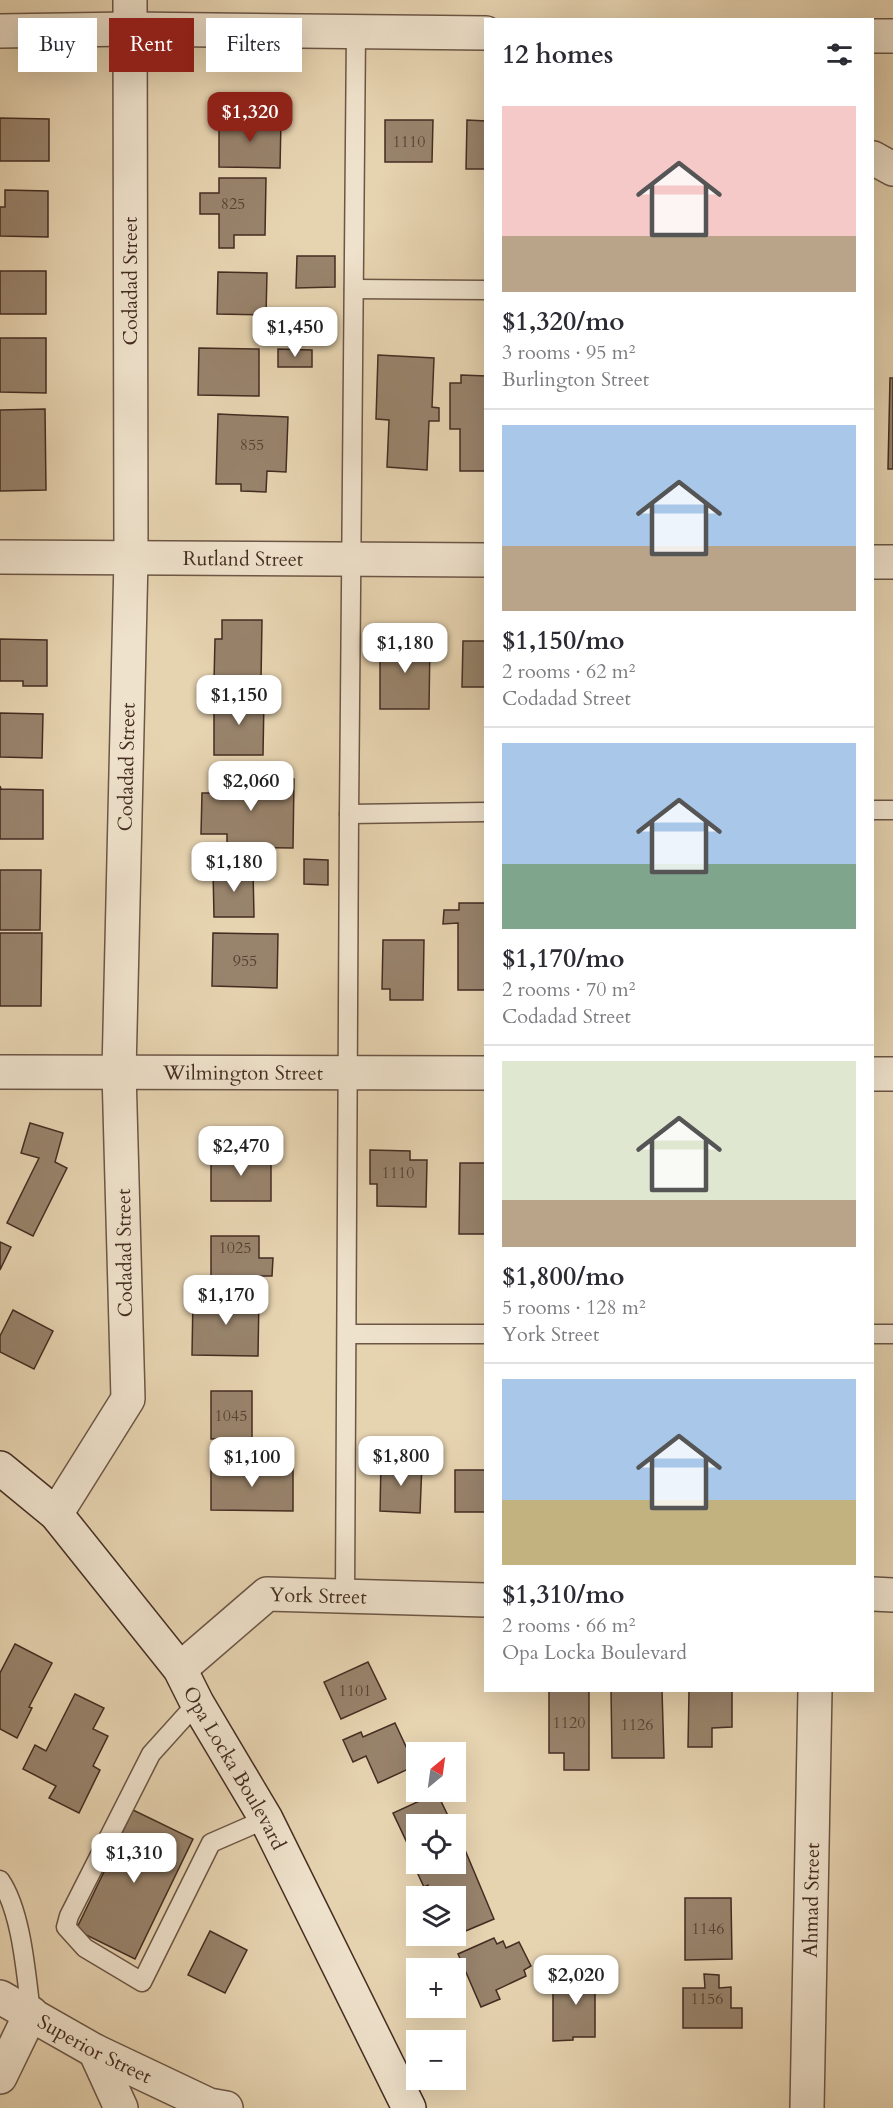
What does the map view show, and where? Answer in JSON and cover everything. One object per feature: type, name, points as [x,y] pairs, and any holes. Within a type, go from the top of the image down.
[{"type":"street","points":[[0,31],[129,14],[356,31],[484,33]]},
{"type":"street","name":"Codadad Street","points":[[56,1514],[128,1399],[119,1072],[131,559],[129,14]]},
{"type":"street","points":[[874,36],[893,36]]},
{"type":"street","points":[[874,159],[893,169]]},
{"type":"street","name":"Rutland Street","points":[[0,557],[484,560]]},
{"type":"street","points":[[874,562],[893,562]]},
{"type":"street","name":"Wilmington Street","points":[[0,1072],[484,1073]]},
{"type":"street","points":[[874,1074],[893,1074]]},
{"type":"street","name":"Opa Locka Boulevard","points":[[0,1468],[56,1514],[180,1669],[197,1703],[267,1819],[409,2108]]},
{"type":"street","name":"York Street","points":[[180,1669],[267,1594],[484,1600]]},
{"type":"street","points":[[874,1594],[893,1595]]},
{"type":"street","name":"Ahmad Street","points":[[807,2108],[815,1692]]},
{"type":"street","name":"Superior Street","points":[[0,1997],[95,2050],[209,2104],[226,2108]]},
{"type":"street","points":[[0,2077],[31,2013]]},
{"type":"street","points":[[95,2050],[121,2108]]},
{"type":"lane","points":[[345,1596],[348,814],[356,31]]},
{"type":"lane","points":[[354,289],[484,290]]},
{"type":"lane","points":[[874,810],[893,810]]},
{"type":"lane","points":[[348,814],[484,813]]},
{"type":"lane","points":[[347,1334],[484,1334]]},
{"type":"lane","points":[[874,1334],[893,1334]]},
{"type":"lane","points":[[197,1703],[151,1754],[69,1916],[66,1927],[85,1948],[142,1982],[211,1843],[267,1819]]},
{"type":"lane","points":[[0,1880],[5,1888],[21,1938],[31,2013]]},
{"type":"building","points":[[0,118],[49,119],[49,161],[0,161]]},
{"type":"building","points":[[219,119],[281,120],[280,168],[219,167]]},
{"type":"building","points":[[385,120],[433,120],[432,162],[385,162]]},
{"type":"building","points":[[467,120],[484,121],[484,169],[466,169]]},
{"type":"building","points":[[219,178],[266,178],[265,235],[234,235],[234,248],[219,248],[219,214],[200,214],[200,193],[219,193]]},
{"type":"building","points":[[5,190],[48,191],[48,237],[0,236],[0,207],[5,207]]},
{"type":"building","points":[[297,256],[335,256],[335,287],[296,288]]},
{"type":"building","points":[[0,271],[46,271],[46,314],[0,314]]},
{"type":"building","points":[[218,272],[267,273],[266,315],[217,314]]},
{"type":"building","points":[[0,338],[46,338],[46,393],[0,392]]},
{"type":"building","points":[[199,348],[259,349],[259,396],[198,395]]},
{"type":"building","points":[[278,349],[312,350],[312,367],[278,367]]},
{"type":"building","points":[[378,355],[434,358],[432,407],[439,408],[439,421],[429,421],[427,470],[387,467],[389,420],[376,419]]},
{"type":"building","points":[[461,375],[484,376],[484,471],[460,471],[460,429],[450,429],[450,383],[461,383]]},
{"type":"building","points":[[890,378],[893,378],[893,469],[888,469]]},
{"type":"building","points":[[45,409],[46,490],[0,491],[0,410]]},
{"type":"building","points":[[218,414],[288,417],[286,472],[267,471],[266,492],[241,491],[241,484],[216,484]]},
{"type":"building","points":[[222,620],[262,620],[261,681],[214,681],[215,639],[222,639]]},
{"type":"building","points":[[0,639],[47,640],[47,686],[23,686],[23,681],[0,681]]},
{"type":"building","points":[[380,640],[430,640],[429,709],[380,709]]},
{"type":"building","points":[[463,641],[484,641],[484,687],[462,687]]},
{"type":"building","points":[[214,697],[264,698],[263,755],[214,755]]},
{"type":"building","points":[[0,713],[43,714],[42,758],[0,757]]},
{"type":"building","points":[[214,778],[294,779],[293,848],[227,847],[227,834],[201,834],[202,793],[214,793]]},
{"type":"building","points":[[0,786],[1,789],[43,790],[43,839],[0,839]]},
{"type":"building","points":[[304,859],[328,860],[328,885],[304,884]]},
{"type":"building","points":[[253,869],[254,917],[214,917],[213,870]]},
{"type":"building","points":[[0,870],[41,870],[40,930],[0,930]]},
{"type":"building","points":[[459,903],[484,903],[484,990],[458,990],[458,923],[443,924],[444,910],[459,910]]},
{"type":"building","points":[[0,933],[42,933],[41,1006],[0,1006]]},
{"type":"building","points":[[213,933],[278,934],[277,988],[212,986]]},
{"type":"building","points":[[383,940],[424,940],[423,1000],[390,1000],[390,989],[382,989]]},
{"type":"building","points":[[30,1123],[63,1133],[55,1162],[67,1168],[33,1236],[7,1223],[39,1158],[21,1153]]},
{"type":"building","points":[[370,1150],[410,1151],[410,1160],[427,1160],[426,1207],[377,1206],[377,1184],[370,1184]]},
{"type":"building","points":[[211,1153],[271,1154],[271,1201],[211,1201]]},
{"type":"building","points":[[460,1163],[484,1163],[484,1234],[459,1234]]},
{"type":"building","points":[[211,1236],[259,1236],[259,1258],[273,1258],[272,1276],[211,1276]]},
{"type":"building","points":[[0,1242],[11,1247],[0,1270]]},
{"type":"building","points":[[193,1296],[259,1296],[258,1356],[192,1355]]},
{"type":"building","points":[[13,1310],[53,1331],[34,1369],[0,1352],[0,1336]]},
{"type":"building","points":[[211,1391],[252,1391],[252,1438],[211,1439]]},
{"type":"building","points":[[381,1462],[422,1463],[420,1513],[380,1511]]},
{"type":"building","points":[[211,1466],[293,1466],[293,1511],[211,1510]]},
{"type":"building","points":[[455,1470],[484,1470],[484,1512],[455,1512]]},
{"type":"building","points":[[15,1644],[52,1663],[29,1707],[32,1708],[17,1738],[0,1729],[0,1673]]},
{"type":"building","points":[[368,1662],[386,1699],[341,1719],[324,1682]]},
{"type":"building","points":[[549,1692],[589,1692],[589,1770],[564,1770],[564,1753],[549,1753]]},
{"type":"building","points":[[611,1692],[662,1692],[664,1758],[612,1758]]},
{"type":"building","points":[[689,1692],[732,1692],[732,1727],[712,1728],[712,1747],[688,1747]]},
{"type":"building","points":[[75,1694],[104,1708],[93,1729],[108,1736],[93,1766],[100,1770],[79,1813],[49,1798],[56,1786],[23,1769],[35,1745],[46,1751]]},
{"type":"building","points":[[395,1723],[406,1747],[406,1770],[378,1783],[366,1756],[353,1762],[343,1740],[361,1732],[363,1737]]},
{"type":"building","points":[[417,1802],[441,1802],[447,1814],[406,1814],[406,1841],[393,1813]]},
{"type":"building","points":[[133,1810],[193,1839],[135,1959],[76,1930],[113,1853],[107,1850],[118,1829],[123,1831]]},
{"type":"building","points":[[466,1852],[494,1919],[466,1931],[466,1886],[424,1886],[418,1874],[466,1874]]},
{"type":"building","points":[[685,1898],[731,1898],[732,1959],[685,1960]]},
{"type":"building","points":[[210,1931],[247,1950],[225,1993],[188,1975]]},
{"type":"building","points":[[494,1938],[497,1944],[503,1941],[506,1948],[519,1942],[531,1966],[524,1970],[526,1976],[496,1990],[500,1999],[481,2007],[466,1972],[466,1958],[460,1958],[458,1954]]},
{"type":"building","points":[[591,1965],[602,1990],[595,1990],[595,2037],[573,2037],[573,2040],[553,2041],[553,1989],[566,1989],[566,1976]]},
{"type":"building","points":[[704,1974],[719,1975],[719,1988],[731,1987],[731,2008],[742,2008],[742,2028],[683,2028],[683,1988],[705,1988]]}]
